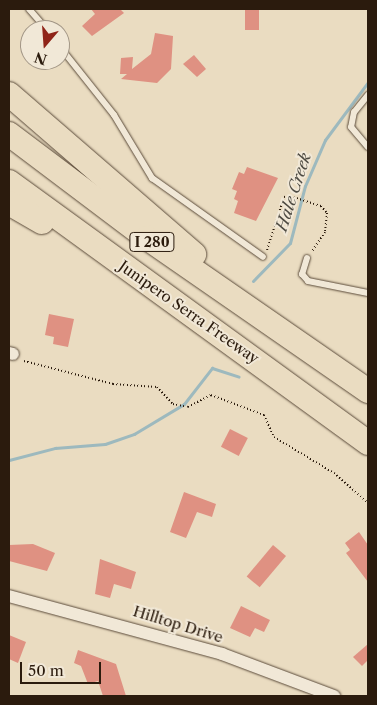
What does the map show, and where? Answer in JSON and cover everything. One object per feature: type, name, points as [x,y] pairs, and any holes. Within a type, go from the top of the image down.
[{"type":"highway","points":[[9,94],[301,343]]},
{"type":"highway","name":"I 280","points":[[9,134],[147,238],[368,391]]},
{"type":"highway","name":"Junipero Serra Freeway","points":[[9,182],[368,443]]},
{"type":"highway","points":[[9,203],[112,258]]},
{"type":"street","name":"Hilltop Drive","points":[[9,596],[222,654],[334,696]]},
{"type":"lane","points":[[29,9],[38,20]]},
{"type":"lane","points":[[70,60],[114,115],[152,178],[263,257]]},
{"type":"lane","points":[[368,96],[351,120],[354,136],[368,147]]},
{"type":"lane","points":[[307,258],[302,274],[308,282],[368,293]]},
{"type":"path","points":[[263,257],[284,197],[293,197],[314,203],[326,213],[328,222],[307,258]]},
{"type":"path","points":[[11,353],[25,362],[113,384],[157,387],[172,404],[188,407],[211,395],[264,415],[274,437],[334,474],[368,503]]},
{"type":"building","points":[[91,9],[120,9],[124,13],[92,36],[82,26],[95,14]]},
{"type":"building","points":[[245,9],[259,9],[259,30],[245,30]]},
{"type":"building","points":[[155,33],[173,36],[171,69],[157,83],[121,79],[127,74],[120,74],[121,58],[133,57],[132,69],[151,54]]},
{"type":"building","points":[[194,55],[206,69],[197,77],[183,64]]},
{"type":"building","points":[[247,167],[278,178],[256,221],[234,213],[238,201],[234,199],[237,191],[232,189],[239,172],[244,174]]},
{"type":"building","points":[[49,314],[74,319],[68,347],[53,344],[54,337],[45,335]]},
{"type":"building","points":[[230,429],[248,438],[239,456],[221,447]]},
{"type":"building","points":[[184,492],[216,504],[212,517],[197,512],[186,538],[170,532]]},
{"type":"building","points":[[359,532],[368,545],[368,582],[346,553],[350,550],[345,543]]},
{"type":"building","points":[[33,544],[55,553],[47,571],[9,561],[9,545]]},
{"type":"building","points":[[273,545],[286,556],[260,587],[247,576]]},
{"type":"building","points":[[100,559],[136,572],[131,589],[114,584],[110,598],[95,594]]},
{"type":"building","points":[[241,606],[270,620],[264,632],[255,628],[250,637],[230,628]]},
{"type":"building","points":[[9,635],[26,642],[18,663],[9,659]]},
{"type":"building","points":[[368,644],[368,660],[362,666],[353,657]]},
{"type":"building","points":[[78,650],[116,664],[126,696],[103,696],[98,681],[88,684],[81,666],[74,663]]},
{"type":"waterway","name":"Hale Creek","points":[[253,281],[290,243],[305,186],[325,140],[368,82]]},
{"type":"waterway","name":"Hale Creek","points":[[9,460],[55,448],[105,444],[134,434],[184,404],[212,368],[239,377]]}]
